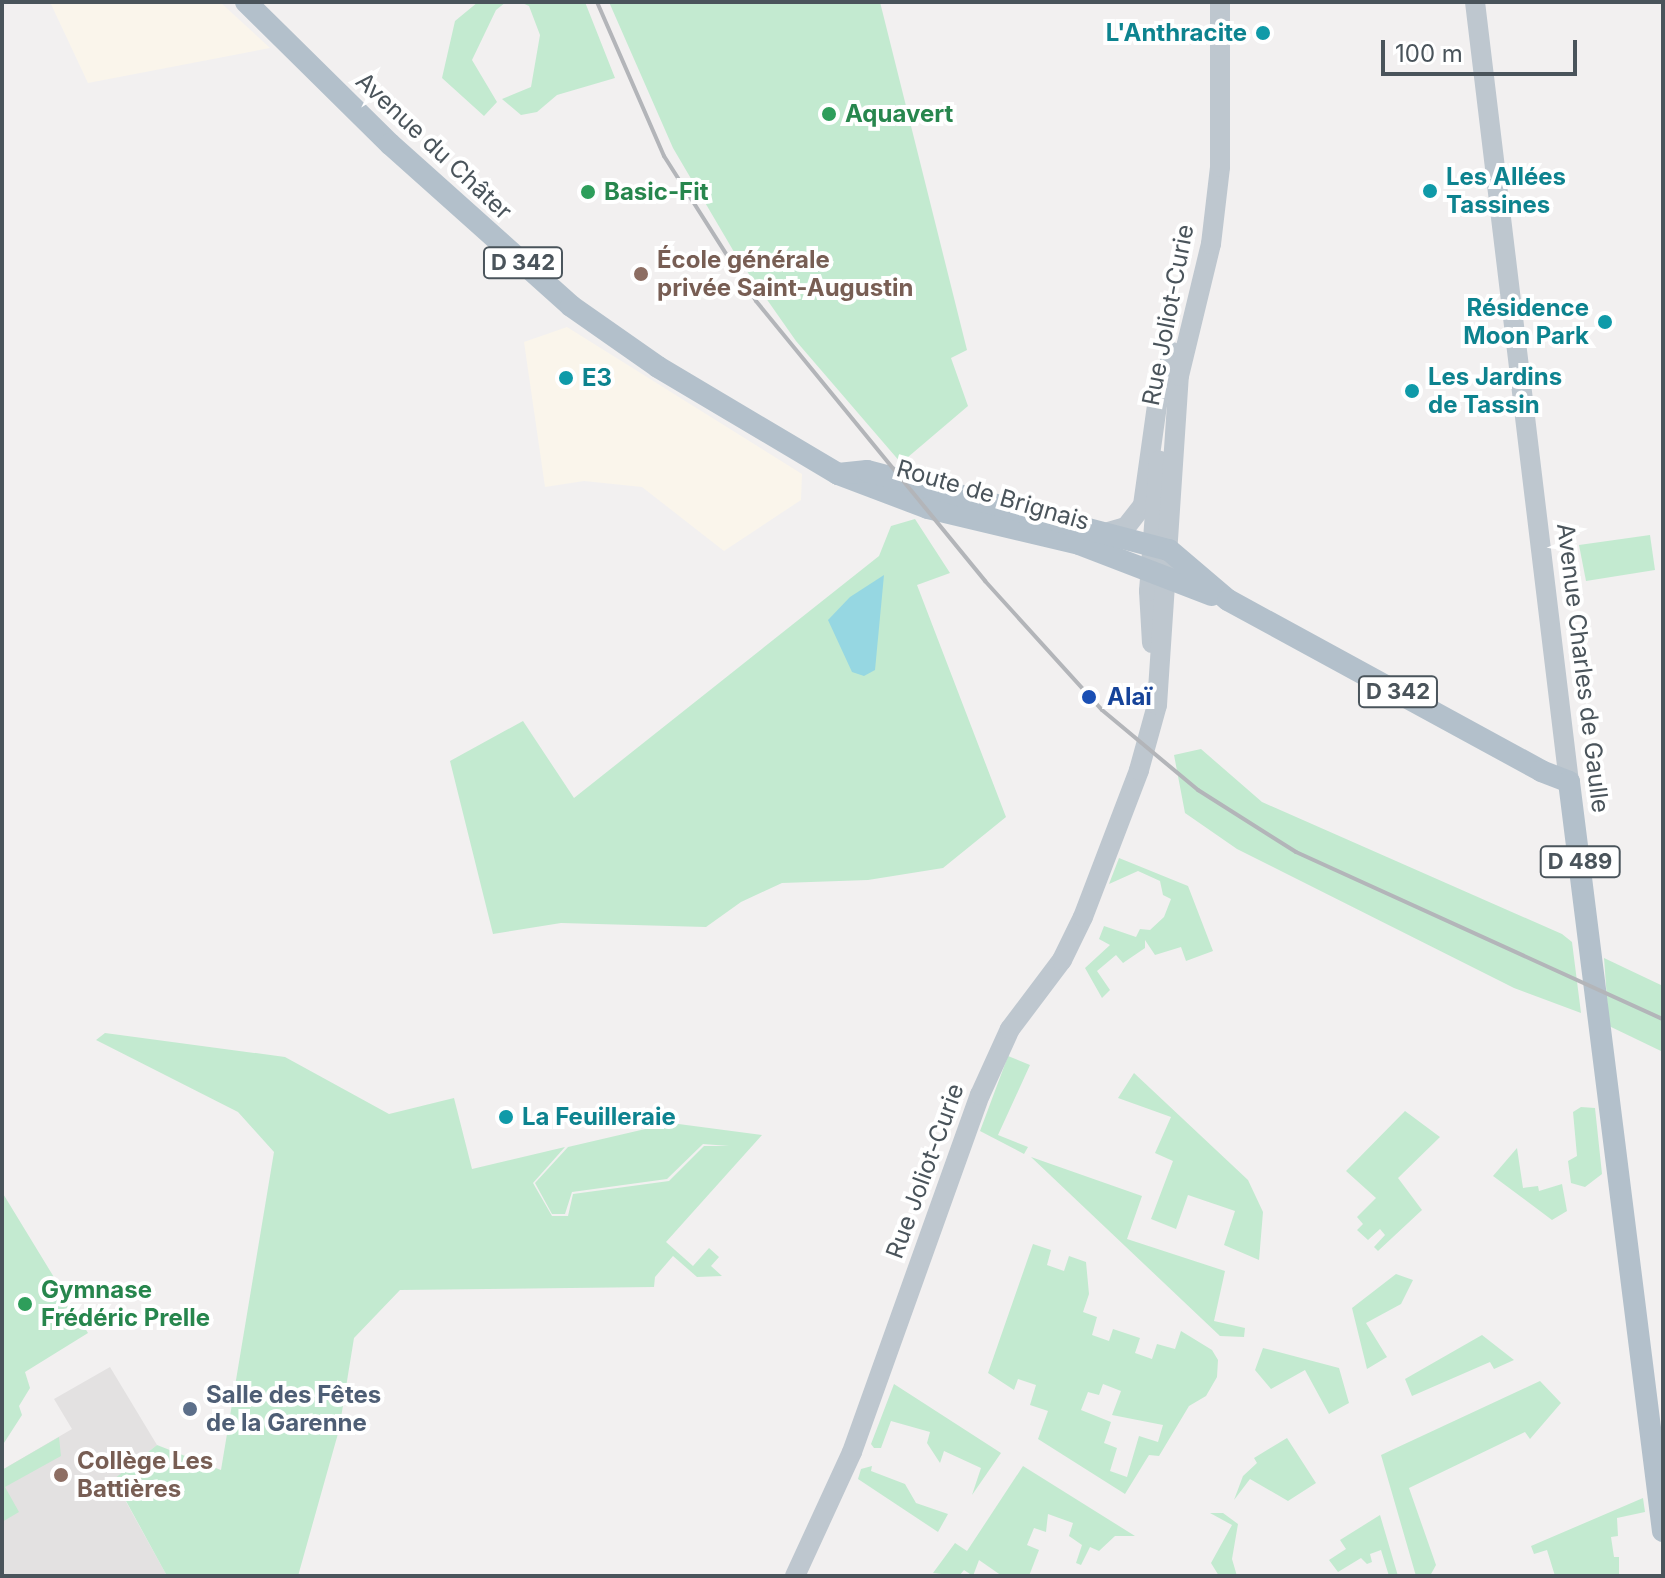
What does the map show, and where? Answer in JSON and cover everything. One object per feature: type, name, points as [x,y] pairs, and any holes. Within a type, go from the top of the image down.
[{"type":"main road","name":"Avenue du Châter","points":[[246,2],[390,144],[571,306],[658,367],[838,474]]},
{"type":"main road","points":[[1216,146],[1220,2]]},
{"type":"main road","name":"Avenue Charles de Gaulle","points":[[1475,2],[1663,1531]]},
{"type":"main road","name":"Rue Joliot-Curie","points":[[1100,534],[1126,527],[1143,505],[1158,398],[1201,241],[1209,166],[1216,146]]},
{"type":"main road","name":"Rue Joliot-Curie","points":[[1158,559],[1177,390],[1211,244],[1220,167],[1216,146]]},
{"type":"main road","name":"Rue Joliot-Curie","points":[[795,1576],[852,1452],[980,1095],[1010,1029],[1062,960],[1127,796],[1153,669],[1173,352]]},
{"type":"main road","name":"Route de Brignais","points":[[838,474],[867,471],[1100,534],[1158,559],[1541,771],[1569,782]]},
{"type":"main road","name":"Route de Brignais","points":[[838,474],[928,508],[1079,544],[1158,559]]},
{"type":"shaded area","points":[[50,2],[220,2],[270,48],[88,83]]},
{"type":"shaded area","points":[[567,327],[802,474],[801,500],[724,551],[642,487],[584,481],[545,487],[524,342]]},
{"type":"shaded area","name":"Collège Les Battières","points":[[110,1367],[157,1445],[114,1480],[167,1576],[2,1576],[2,1470],[72,1429],[54,1399]]},
{"type":"green space","points":[[478,2],[506,2],[496,10],[472,60],[497,102],[484,116],[442,78],[455,21]]},
{"type":"green space","points":[[520,2],[585,2],[615,78],[557,95],[537,112],[521,115],[502,99],[531,87],[540,35],[529,6]]},
{"type":"green space","points":[[609,2],[880,2],[967,350],[951,358],[968,406],[901,463],[796,341],[737,257],[673,148]]},
{"type":"green space","points":[[915,519],[950,573],[917,585],[1006,817],[943,868],[868,880],[782,883],[741,902],[706,927],[561,923],[493,934],[450,761],[523,721],[574,798],[879,556],[891,526]]},
{"type":"green space","points":[[1650,535],[1655,570],[1586,581],[1579,545]]},
{"type":"green space","points":[[1201,749],[1262,802],[1562,934],[1572,942],[1581,1013],[1514,988],[1237,849],[1185,813],[1174,755]]},
{"type":"green space","points":[[1119,858],[1188,886],[1213,951],[1186,961],[1181,947],[1155,955],[1145,940],[1145,948],[1123,963],[1116,955],[1097,971],[1110,990],[1102,998],[1085,968],[1110,945],[1099,939],[1104,926],[1136,937],[1140,929],[1150,930],[1164,917],[1171,899],[1163,895],[1160,881],[1138,871],[1109,884]]},
{"type":"green space","points":[[1604,958],[1663,986],[1663,1052],[1609,1026]]},
{"type":"green space","points":[[105,1033],[285,1057],[389,1114],[454,1098],[472,1169],[565,1147],[533,1183],[552,1216],[568,1216],[573,1194],[669,1181],[704,1146],[729,1146],[703,1144],[667,1179],[572,1192],[565,1214],[552,1214],[535,1183],[568,1147],[671,1123],[762,1135],[666,1242],[693,1266],[709,1248],[719,1257],[711,1266],[722,1276],[697,1277],[673,1256],[655,1277],[654,1287],[400,1290],[354,1338],[339,1430],[298,1576],[167,1576],[114,1479],[157,1445],[221,1470],[274,1152],[238,1112],[96,1040]]},
{"type":"green space","points":[[1008,1056],[1030,1065],[998,1135],[1028,1147],[1024,1154],[980,1131]]},
{"type":"green space","points":[[1134,1073],[1248,1180],[1263,1212],[1259,1260],[1224,1245],[1235,1211],[1188,1195],[1176,1229],[1151,1219],[1173,1161],[1155,1153],[1171,1117],[1118,1098]]},
{"type":"green space","points":[[1581,1107],[1595,1108],[1602,1174],[1585,1187],[1571,1183],[1568,1161],[1577,1156],[1573,1112]]},
{"type":"green space","points":[[1405,1111],[1440,1137],[1398,1178],[1422,1210],[1378,1251],[1374,1247],[1385,1235],[1380,1229],[1368,1240],[1357,1230],[1363,1224],[1357,1217],[1376,1198],[1346,1171]]},
{"type":"green space","points":[[1517,1148],[1523,1188],[1538,1186],[1539,1191],[1562,1184],[1567,1211],[1552,1220],[1493,1176]]},
{"type":"green space","points":[[1031,1157],[1142,1196],[1127,1239],[1225,1271],[1214,1321],[1245,1328],[1244,1337],[1220,1336]]},
{"type":"green space","points":[[2,1192],[88,1333],[25,1372],[30,1388],[19,1406],[22,1415],[2,1446]]},
{"type":"green space","points":[[1033,1244],[1051,1250],[1047,1265],[1064,1271],[1069,1256],[1086,1262],[1089,1294],[1083,1312],[1097,1317],[1092,1335],[1109,1341],[1113,1329],[1140,1338],[1135,1353],[1152,1359],[1157,1344],[1175,1349],[1181,1331],[1212,1350],[1218,1360],[1217,1377],[1206,1396],[1189,1406],[1159,1456],[1149,1455],[1125,1494],[1038,1439],[1048,1411],[1030,1405],[1036,1385],[1018,1379],[1014,1390],[988,1373]],"holes":[[[1103,1384],[1121,1391],[1112,1415],[1163,1425],[1158,1442],[1139,1436],[1127,1477],[1110,1471],[1117,1448],[1104,1443],[1111,1422],[1081,1410],[1088,1392],[1099,1395]]]},
{"type":"green space","points":[[1396,1274],[1413,1280],[1401,1304],[1366,1323],[1387,1357],[1367,1369],[1352,1308]]},
{"type":"green space","points":[[1482,1335],[1514,1360],[1494,1369],[1490,1362],[1412,1396],[1405,1379]]},
{"type":"green space","points":[[1263,1348],[1339,1368],[1349,1403],[1329,1414],[1305,1370],[1271,1389],[1255,1370]]},
{"type":"green space","points":[[1540,1381],[1561,1403],[1530,1439],[1525,1432],[1409,1488],[1436,1565],[1430,1576],[1416,1576],[1381,1455]]},
{"type":"green space","points":[[894,1384],[1001,1453],[972,1495],[981,1468],[944,1451],[940,1463],[927,1443],[930,1432],[891,1421],[881,1448],[874,1448],[871,1444]]},
{"type":"green space","points":[[59,1437],[61,1456],[5,1487],[19,1512],[2,1522],[2,1470]]},
{"type":"green space","points":[[1287,1438],[1316,1483],[1288,1501],[1250,1479],[1234,1500],[1243,1476],[1257,1463],[1254,1458]]},
{"type":"green space","points":[[872,1466],[871,1471],[905,1484],[916,1503],[948,1514],[938,1532],[858,1479],[861,1469]]},
{"type":"green space","points":[[1023,1466],[1135,1536],[1115,1536],[1099,1551],[1090,1547],[1081,1565],[1076,1563],[1082,1545],[1069,1536],[1073,1523],[1048,1514],[1046,1532],[1034,1528],[1027,1545],[1039,1550],[1029,1576],[1002,1576],[979,1560],[973,1576],[964,1570],[959,1576],[933,1573],[955,1543],[967,1551]]},
{"type":"green space","points":[[1643,1498],[1645,1512],[1617,1518],[1618,1536],[1611,1537],[1614,1557],[1619,1557],[1619,1576],[1555,1576],[1547,1550],[1534,1554],[1531,1546]]},
{"type":"green space","points":[[1210,1513],[1223,1513],[1238,1524],[1232,1559],[1237,1576],[1219,1576],[1211,1563],[1232,1525]]},
{"type":"green space","points":[[1380,1515],[1398,1576],[1389,1576],[1381,1550],[1370,1554],[1372,1562],[1367,1564],[1361,1558],[1338,1572],[1329,1560],[1346,1549],[1340,1540]]},
{"type":"water","points":[[884,575],[875,670],[864,676],[852,672],[828,620],[850,597]]},
{"type":"railway","points":[[597,2],[664,156],[756,301],[985,581],[1102,710],[1198,790],[1296,852],[1663,1019]]},
{"type":"place","name":"L'Anthracite","points":[[1263,33]]},
{"type":"place","name":"Aquavert","points":[[829,114]]},
{"type":"place","name":"Les Allées Tassines","points":[[1430,191]]},
{"type":"place","name":"Basic-Fit","points":[[588,192]]},
{"type":"place","name":"École générale privée Saint-Augustin","points":[[641,274]]},
{"type":"place","name":"Résidence Moon Park","points":[[1605,322]]},
{"type":"place","name":"E3","points":[[566,378]]},
{"type":"place","name":"Les Jardins de Tassin","points":[[1412,391]]},
{"type":"place","name":"Alaï","points":[[1089,697]]},
{"type":"place","name":"La Feuilleraie","points":[[506,1117]]},
{"type":"place","name":"Gymnase Frédéric Prelle","points":[[25,1304]]},
{"type":"place","name":"Salle des Fêtes de la Garenne","points":[[190,1409]]},
{"type":"place","name":"Collège Les Battières","points":[[61,1475]]}]
